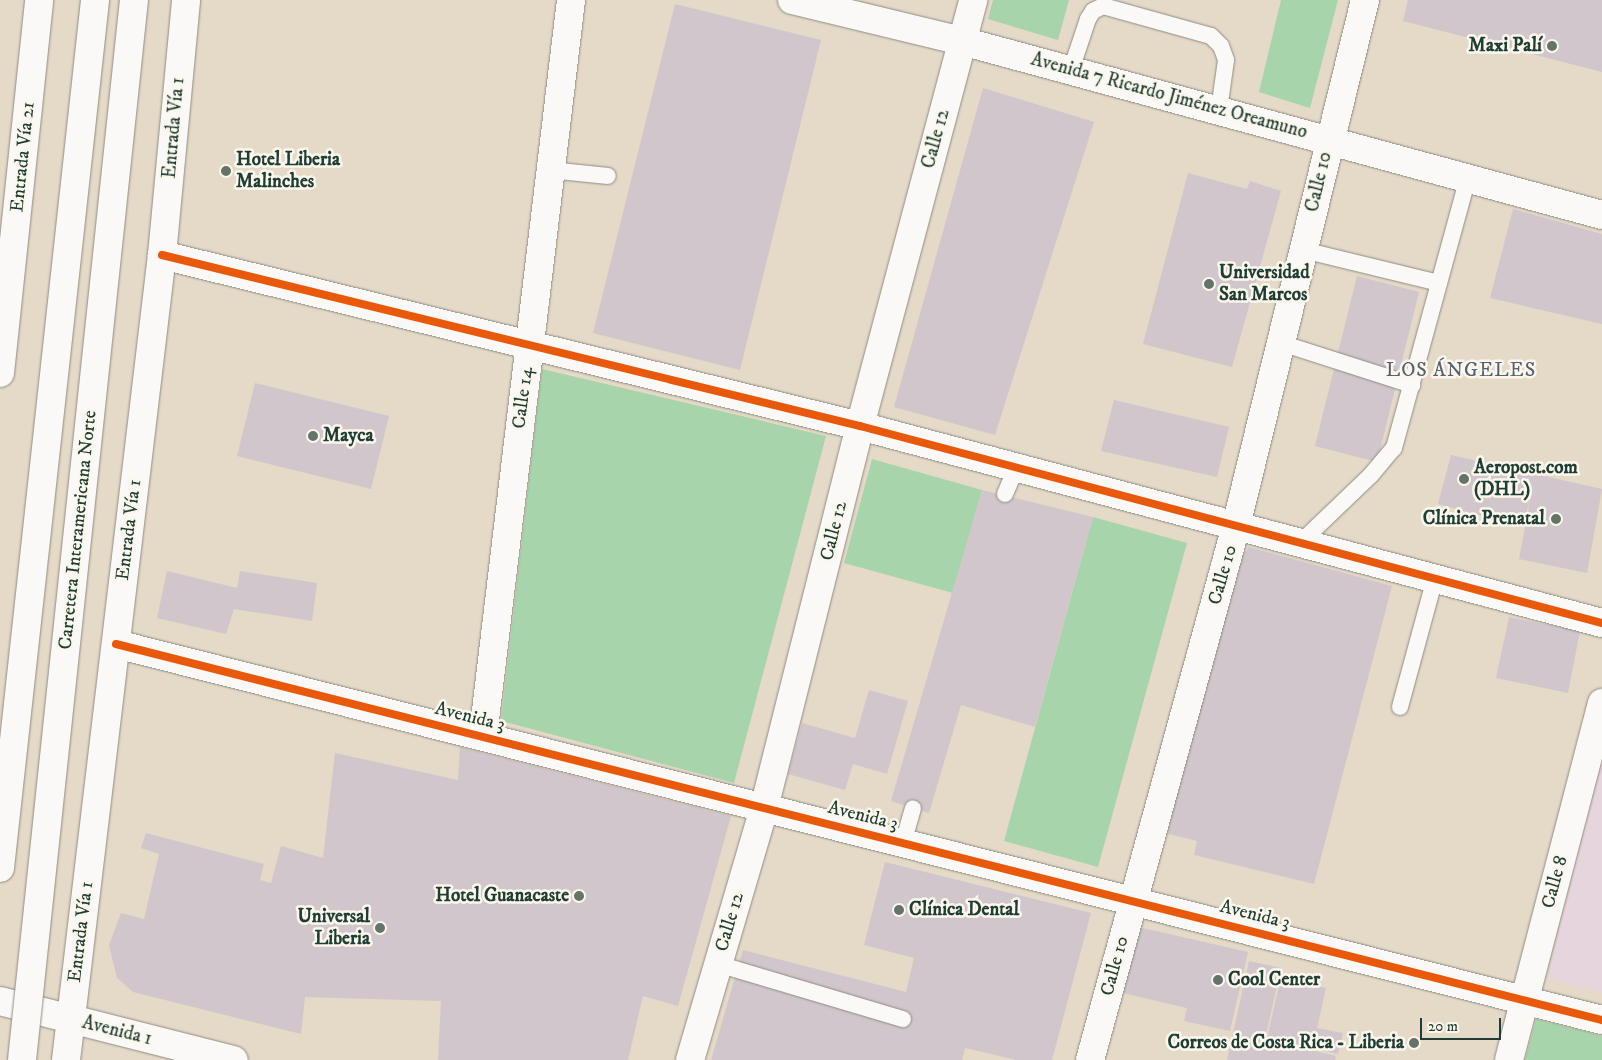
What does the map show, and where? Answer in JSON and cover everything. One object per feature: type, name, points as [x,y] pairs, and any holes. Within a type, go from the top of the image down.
[{"type":"main road","name":"Entrada Vía 21","points":[[0,374],[39,0]]},
{"type":"main road","points":[[0,868],[95,0]]},
{"type":"main road","name":"Carretera Interamericana Norte","points":[[22,1060],[134,0]]},
{"type":"main road","name":"Entrada Vía 1","points":[[66,1060],[162,255],[186,0]]},
{"type":"main road","name":"Calle 14","points":[[483,736],[571,0]]},
{"type":"main road","name":"Avenida 7 Ricardo Jiménez Oreamuno","points":[[792,0],[962,41],[1602,215]]},
{"type":"main road","name":"Calle 12","points":[[690,1060],[764,808],[860,426],[973,0]]},
{"type":"main road","name":"Calle 10","points":[[1090,1060],[1236,526],[1329,140],[1365,0]]},
{"type":"main road","points":[[162,255],[860,426],[1602,623]]},
{"type":"main road","name":"Avenida 3","points":[[116,644],[1602,1020]]},
{"type":"main road","name":"Calle 8","points":[[1509,1060],[1602,703]]},
{"type":"main road","name":"Avenida 1","points":[[0,1001],[234,1060]]},
{"type":"lane","points":[[1070,70],[1088,19],[1093,11],[1103,6],[1211,36],[1221,46],[1226,60],[1219,110]]},
{"type":"lane","points":[[550,170],[608,176]]},
{"type":"lane","points":[[1300,543],[1371,475],[1394,448],[1468,178]]},
{"type":"lane","points":[[1303,250],[1439,283]]},
{"type":"lane","points":[[1280,343],[1412,385]]},
{"type":"lane","points":[[1005,494],[1016,468]]},
{"type":"lane","points":[[1400,707],[1435,578]]},
{"type":"lane","points":[[903,843],[913,808]]},
{"type":"lane","points":[[718,964],[903,1019]]},
{"type":"shaded area","points":[[1602,759],[1602,993],[1547,979]]},
{"type":"green space","points":[[993,0],[1069,0],[1058,40],[988,19]]},
{"type":"green space","points":[[1281,0],[1338,0],[1310,108],[1259,92]]},
{"type":"green space","points":[[542,369],[826,436],[734,783],[501,721]]},
{"type":"green space","points":[[872,459],[982,490],[953,593],[844,563]]},
{"type":"green space","points":[[1093,517],[1187,543],[1098,867],[1004,841]]},
{"type":"green space","points":[[1536,1019],[1602,1036],[1602,1060],[1525,1060]]},
{"type":"building","name":"Maxi Palí","points":[[1408,0],[1602,0],[1602,72],[1403,21]]},
{"type":"building","points":[[675,4],[821,40],[740,370],[593,333]]},
{"type":"building","points":[[983,88],[1094,122],[995,435],[894,407]]},
{"type":"building","points":[[1188,173],[1247,189],[1250,181],[1281,191],[1232,367],[1143,344]]},
{"type":"building","points":[[1513,209],[1602,234],[1602,324],[1490,298]]},
{"type":"building","points":[[1357,276],[1419,292],[1377,462],[1315,446]]},
{"type":"building","name":"Mayca","points":[[255,383],[389,416],[371,489],[237,456]]},
{"type":"building","points":[[1114,400],[1229,427],[1217,477],[1101,451]]},
{"type":"building","points":[[1451,455],[1602,489],[1587,573],[1519,559],[1531,495],[1523,527],[1438,504]]},
{"type":"building","points":[[982,490],[1093,517],[1035,727],[961,705],[929,813],[891,801]]},
{"type":"building","points":[[1249,547],[1392,586],[1314,884],[1194,855],[1197,841],[1161,832],[1235,565]]},
{"type":"building","points":[[167,571],[237,588],[240,571],[317,583],[312,621],[234,609],[226,634],[157,618]]},
{"type":"building","points":[[1509,617],[1580,631],[1568,693],[1496,678]]},
{"type":"building","points":[[869,690],[908,701],[887,774],[853,764],[845,790],[788,774],[802,723],[855,738]]},
{"type":"building","points":[[460,747],[731,816],[678,1006],[643,996],[628,1060],[438,1060],[441,1001],[305,997],[301,1034],[133,992],[117,978],[109,945],[121,913],[144,919],[159,854],[141,848],[146,833],[264,864],[260,880],[271,883],[281,846],[323,858],[335,753],[458,780]]},
{"type":"building","points":[[885,862],[1091,913],[1052,1060],[1017,1060],[965,1048],[962,1060],[711,1060],[743,950],[906,992],[914,958],[864,945]]},
{"type":"building","points":[[1138,927],[1248,952],[1230,1031],[1184,1021],[1187,1008],[1123,993]]},
{"type":"building","points":[[1249,961],[1281,968],[1265,1039],[1336,1056],[1335,1060],[1227,1060]]},
{"type":"building","points":[[1281,977],[1326,988],[1317,1028],[1343,1033],[1338,1054],[1267,1038]]},
{"type":"cycle path","points":[[162,255],[860,426],[1602,623]]},
{"type":"cycle path","points":[[116,644],[1602,1020]]},
{"type":"place","name":"Maxi Palí","points":[[1552,46]]},
{"type":"place","name":"Hotel Liberia Malinches","points":[[226,171]]},
{"type":"place","name":"Universidad San Marcos","points":[[1209,284]]},
{"type":"place","name":"Mayca","points":[[313,436]]},
{"type":"place","name":"Aeropost.com (DHL)","points":[[1464,479]]},
{"type":"place","name":"Clínica Prenatal","points":[[1556,519]]},
{"type":"place","name":"Hotel Guanacaste","points":[[579,896]]},
{"type":"place","name":"Clínica Dental","points":[[899,910]]},
{"type":"place","name":"Universal Liberia","points":[[380,928]]},
{"type":"place","name":"Cool Center","points":[[1218,980]]},
{"type":"place","name":"Correos de Costa Rica - Liberia","points":[[1414,1043]]},
{"type":"district","name":"LOS ÁNGELES","points":[[1461,370]]}]
